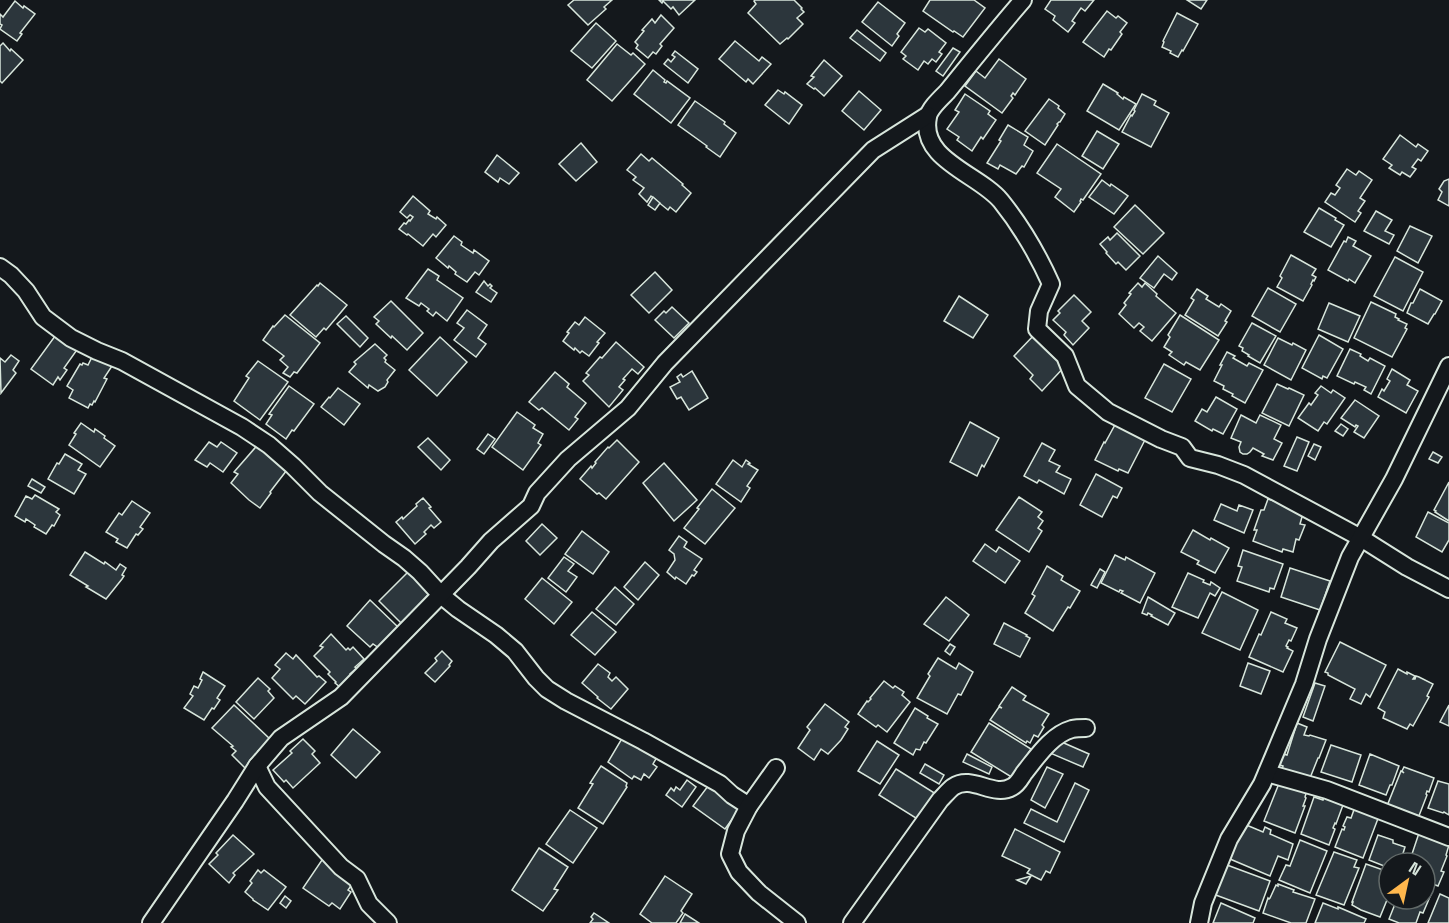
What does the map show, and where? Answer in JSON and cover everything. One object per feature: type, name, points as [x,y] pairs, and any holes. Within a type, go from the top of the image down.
[{"type":"street","points":[[151,923],[257,766],[281,738],[341,697],[491,541],[531,506],[537,493],[568,459],[628,408],[665,363],[873,150],[928,115],[1023,0]]},
{"type":"street","points":[[928,115],[927,137],[938,154],[982,184],[1000,200],[1041,262],[1051,284],[1039,311],[1037,329],[1065,356],[1077,386],[1108,412],[1182,447],[1190,458],[1244,475],[1362,538],[1407,567],[1449,589]]},
{"type":"street","points":[[0,267],[26,291],[43,317],[72,338],[122,361],[242,427],[270,445],[320,493],[420,572],[441,595],[515,651],[547,689],[720,784],[749,806]]},
{"type":"street","points":[[1199,923],[1203,903],[1229,839],[1262,784],[1304,684],[1318,639],[1350,557],[1394,479],[1449,366]]},
{"type":"street","points":[[852,923],[940,800],[952,787],[961,783],[997,790],[1006,790],[1016,786],[1057,736],[1072,729],[1086,728]]},
{"type":"street","points":[[257,766],[267,787],[341,867],[357,879],[369,904],[388,923]]},
{"type":"street","points":[[776,768],[749,806],[736,831],[730,854],[739,872],[759,892],[797,923]]},
{"type":"street","points":[[1267,773],[1327,790],[1449,837]]},
{"type":"building","points":[[574,0],[612,0],[604,7],[606,9],[588,25],[568,5]]},
{"type":"building","points":[[659,0],[695,0],[679,15],[673,7],[671,9]]},
{"type":"building","points":[[755,0],[794,0],[804,12],[797,18],[803,24],[780,44],[748,13],[756,4]]},
{"type":"building","points":[[930,0],[974,0],[985,8],[963,37],[923,11]]},
{"type":"building","points":[[1051,0],[1094,0],[1085,11],[1081,8],[1072,21],[1075,23],[1068,32],[1053,20],[1055,16],[1045,9]]},
{"type":"building","points":[[1187,0],[1207,0],[1201,9]]},
{"type":"building","points":[[15,1],[35,14],[20,33],[22,34],[17,41],[0,29],[2,25],[0,14],[3,17]]},
{"type":"building","points":[[878,2],[905,23],[892,46],[862,22]]},
{"type":"building","points":[[1107,11],[1127,23],[1120,32],[1122,34],[1104,57],[1083,42]]},
{"type":"building","points":[[1177,13],[1198,24],[1178,57],[1162,47]]},
{"type":"building","points":[[661,15],[674,28],[660,44],[662,46],[656,54],[653,52],[648,58],[636,48],[638,45],[635,42],[652,19],[655,23]]},
{"type":"building","points":[[596,23],[616,41],[592,68],[571,51]]},
{"type":"building","points":[[919,28],[925,32],[928,29],[946,43],[939,52],[942,54],[936,62],[932,59],[928,64],[924,61],[918,70],[903,59],[906,56],[901,52]]},
{"type":"building","points":[[857,30],[886,53],[880,61],[850,38]]},
{"type":"building","points":[[735,41],[759,61],[762,57],[771,64],[753,84],[748,79],[746,82],[719,59]]},
{"type":"building","points":[[3,43],[23,60],[2,83],[0,81],[0,46]]},
{"type":"building","points":[[617,44],[631,55],[633,53],[645,64],[612,101],[587,80]]},
{"type":"building","points":[[953,48],[960,52],[943,76],[936,71]]},
{"type":"building","points":[[675,51],[698,69],[688,83],[664,64],[668,59],[671,62],[675,57],[672,55]]},
{"type":"building","points":[[999,59],[1026,79],[1015,95],[1013,93],[1011,96],[1013,98],[1002,113],[965,86],[976,71],[985,78]]},
{"type":"building","points":[[824,60],[842,76],[824,96],[807,84]]},
{"type":"building","points":[[653,70],[665,80],[664,82],[667,81],[690,98],[671,123],[634,94]]},
{"type":"building","points":[[1103,84],[1123,99],[1124,97],[1136,104],[1119,130],[1087,111]]},
{"type":"building","points":[[778,90],[784,94],[785,92],[802,105],[789,124],[765,105]]},
{"type":"building","points":[[859,91],[881,110],[864,130],[842,111]]},
{"type":"building","points":[[965,94],[990,111],[988,114],[996,120],[972,151],[957,140],[959,137],[947,129],[959,112],[955,110]]},
{"type":"building","points":[[1142,94],[1156,101],[1154,105],[1169,113],[1151,147],[1122,132]]},
{"type":"building","points":[[1049,99],[1065,114],[1045,145],[1025,131]]},
{"type":"building","points":[[695,101],[725,122],[724,124],[736,133],[720,157],[678,125]]},
{"type":"building","points":[[1008,125],[1028,137],[1024,145],[1033,151],[1024,167],[1022,166],[1016,174],[1000,165],[998,169],[987,163]]},
{"type":"building","points":[[1097,131],[1119,144],[1103,169],[1082,156]]},
{"type":"building","points":[[1400,135],[1416,147],[1418,144],[1428,151],[1421,161],[1418,159],[1412,167],[1416,169],[1410,177],[1402,172],[1400,175],[1389,168],[1392,165],[1383,159]]},
{"type":"building","points":[[581,143],[597,162],[576,181],[559,164]]},
{"type":"building","points":[[1057,144],[1101,174],[1083,200],[1081,199],[1074,212],[1055,197],[1061,189],[1037,173]]},
{"type":"building","points":[[641,154],[649,161],[652,158],[691,193],[676,212],[670,207],[668,210],[651,196],[647,202],[639,194],[644,188],[633,180],[636,177],[627,170]]},
{"type":"building","points":[[497,155],[519,173],[509,184],[500,178],[498,182],[485,172]]},
{"type":"building","points":[[1347,169],[1356,175],[1359,171],[1372,180],[1360,198],[1365,201],[1358,211],[1361,213],[1355,222],[1325,202],[1331,193],[1335,195],[1340,188],[1336,185]]},
{"type":"building","points":[[1449,179],[1449,206],[1438,200],[1442,192],[1439,189],[1444,181]]},
{"type":"building","points":[[1102,180],[1128,196],[1114,214],[1089,197]]},
{"type":"building","points":[[413,196],[430,211],[428,214],[436,219],[437,217],[446,225],[436,237],[433,234],[423,246],[399,229],[413,217],[410,215],[407,218],[400,212]]},
{"type":"building","points":[[653,197],[660,203],[655,210],[648,205]]},
{"type":"building","points":[[1135,205],[1164,233],[1143,254],[1114,227]]},
{"type":"building","points":[[1319,208],[1344,225],[1331,247],[1304,232]]},
{"type":"building","points":[[1376,211],[1392,220],[1385,231],[1394,235],[1389,244],[1364,231]]},
{"type":"building","points":[[1410,226],[1432,236],[1418,263],[1397,251]]},
{"type":"building","points":[[1117,233],[1140,256],[1126,270],[1118,262],[1116,264],[1100,244],[1108,237],[1110,240]]},
{"type":"building","points":[[454,236],[462,242],[461,245],[473,253],[474,250],[489,261],[479,275],[475,272],[467,282],[436,258]]},
{"type":"building","points":[[1348,237],[1356,241],[1353,246],[1371,256],[1355,283],[1328,270]]},
{"type":"building","points":[[1291,255],[1316,269],[1312,275],[1316,277],[1303,301],[1277,287]]},
{"type":"building","points":[[1158,256],[1177,273],[1172,280],[1164,274],[1154,288],[1140,278]]},
{"type":"building","points":[[1395,257],[1423,272],[1403,311],[1374,296]]},
{"type":"building","points":[[428,269],[439,276],[437,280],[463,298],[447,321],[436,312],[433,316],[427,311],[429,309],[421,303],[419,306],[406,298]]},
{"type":"building","points":[[655,272],[672,290],[649,313],[631,295]]},
{"type":"building","points":[[484,281],[488,286],[490,284],[492,286],[490,288],[497,293],[491,302],[476,292]]},
{"type":"building","points":[[320,283],[347,305],[326,330],[324,328],[316,337],[290,315]]},
{"type":"building","points":[[1138,283],[1142,287],[1145,283],[1176,313],[1152,341],[1140,331],[1144,327],[1139,323],[1134,328],[1119,314],[1126,305],[1124,303],[1131,294],[1129,293]]},
{"type":"building","points":[[1268,288],[1296,304],[1280,332],[1252,316]]},
{"type":"building","points":[[1197,289],[1208,296],[1206,299],[1219,307],[1221,304],[1231,311],[1218,336],[1185,315],[1194,300],[1191,298]]},
{"type":"building","points":[[1420,289],[1442,301],[1428,324],[1407,313]]},
{"type":"building","points":[[1074,295],[1091,312],[1082,321],[1089,328],[1073,345],[1064,335],[1066,332],[1053,320],[1060,313],[1058,311]]},
{"type":"building","points":[[959,296],[988,315],[973,338],[944,321]]},
{"type":"building","points":[[391,301],[423,333],[407,350],[376,324],[379,321],[374,317]]},
{"type":"building","points":[[1371,302],[1396,314],[1395,317],[1398,320],[1407,324],[1405,328],[1407,329],[1392,357],[1354,338]]},
{"type":"building","points":[[1329,303],[1360,316],[1348,342],[1318,329]]},
{"type":"building","points":[[672,307],[689,323],[674,338],[655,320]]},
{"type":"building","points":[[467,310],[487,325],[478,338],[486,344],[476,357],[454,340],[464,328],[457,323]]},
{"type":"building","points":[[285,315],[320,343],[297,373],[294,372],[290,377],[283,373],[288,367],[280,360],[284,356],[263,340]]},
{"type":"building","points":[[1180,315],[1219,340],[1200,370],[1186,362],[1184,365],[1169,355],[1172,352],[1164,347]]},
{"type":"building","points":[[346,316],[368,338],[360,347],[337,324]]},
{"type":"building","points":[[585,317],[605,333],[589,356],[582,351],[580,353],[575,348],[574,350],[563,341],[575,322],[579,325]]},
{"type":"building","points":[[1252,323],[1276,336],[1260,363],[1248,356],[1239,346]]},
{"type":"building","points":[[58,332],[79,347],[64,368],[67,370],[60,380],[58,377],[53,385],[31,369]]},
{"type":"building","points":[[1035,334],[1066,365],[1042,391],[1030,379],[1033,375],[1014,356]]},
{"type":"building","points":[[1319,335],[1343,349],[1327,378],[1323,376],[1322,379],[1302,368]]},
{"type":"building","points":[[440,337],[467,362],[437,396],[409,370]]},
{"type":"building","points":[[1278,338],[1306,350],[1291,380],[1264,365]]},
{"type":"building","points":[[616,342],[644,367],[638,374],[632,369],[623,379],[625,380],[619,387],[623,390],[609,407],[583,381],[589,375],[586,373]]},
{"type":"building","points":[[375,344],[387,355],[384,358],[385,362],[395,370],[387,380],[385,387],[378,391],[369,385],[368,388],[349,372],[356,364],[354,362]]},
{"type":"building","points":[[1350,349],[1361,354],[1360,356],[1368,361],[1370,358],[1385,366],[1371,394],[1364,390],[1366,387],[1337,376]]},
{"type":"building","points":[[1227,352],[1247,366],[1249,363],[1263,370],[1245,403],[1232,396],[1233,394],[1223,389],[1224,386],[1214,381]]},
{"type":"building","points":[[11,355],[19,361],[13,370],[16,373],[1,393],[0,358],[5,362]]},
{"type":"building","points":[[93,355],[112,366],[104,378],[107,379],[95,402],[88,408],[69,398],[73,390],[67,386],[80,364],[88,365]]},
{"type":"building","points":[[258,361],[288,382],[260,420],[234,401],[249,378],[246,376]]},
{"type":"building","points":[[1164,364],[1191,379],[1172,412],[1145,398]]},
{"type":"building","points":[[1392,369],[1410,380],[1407,385],[1418,391],[1406,413],[1378,397],[1390,381],[1387,379]]},
{"type":"building","points":[[692,371],[708,398],[689,410],[681,397],[677,399],[670,387],[680,382],[677,377],[681,374],[683,377]]},
{"type":"building","points":[[555,372],[569,384],[567,387],[586,403],[575,417],[578,419],[569,430],[542,408],[539,410],[529,402]]},
{"type":"building","points":[[1277,384],[1304,395],[1289,426],[1262,413]]},
{"type":"building","points":[[289,386],[314,404],[286,439],[266,424],[272,415],[269,414]]},
{"type":"building","points":[[1321,386],[1345,398],[1327,424],[1324,422],[1318,431],[1298,418],[1309,403],[1311,405],[1318,395],[1315,393]]},
{"type":"building","points":[[338,388],[360,404],[344,425],[321,407]]},
{"type":"building","points":[[1216,397],[1237,409],[1223,434],[1213,429],[1212,431],[1195,421],[1202,409],[1207,412]]},
{"type":"building","points":[[1355,400],[1379,416],[1364,438],[1354,432],[1358,426],[1355,427],[1341,418]]},
{"type":"building","points":[[517,412],[535,425],[533,428],[543,434],[538,443],[541,445],[523,470],[492,447]]},
{"type":"building","points":[[1241,415],[1256,423],[1260,415],[1281,425],[1274,439],[1282,443],[1273,460],[1262,456],[1264,454],[1253,448],[1247,454],[1240,452],[1241,442],[1231,438]]},
{"type":"building","points":[[970,422],[999,438],[977,476],[950,462]]},
{"type":"building","points":[[81,423],[94,432],[95,429],[115,446],[100,467],[69,445]]},
{"type":"building","points":[[1116,423],[1147,436],[1128,473],[1119,469],[1118,471],[1095,460]]},
{"type":"building","points":[[1341,424],[1348,429],[1343,436],[1335,431]]},
{"type":"building","points":[[488,434],[495,439],[484,454],[477,449]]},
{"type":"building","points":[[1297,437],[1309,442],[1297,471],[1284,466]]},
{"type":"building","points":[[428,438],[450,460],[441,470],[418,447]]},
{"type":"building","points":[[617,440],[639,462],[606,499],[580,479]]},
{"type":"building","points":[[261,441],[290,466],[260,508],[231,483],[238,474],[234,472]]},
{"type":"building","points":[[209,442],[217,447],[221,442],[237,453],[223,472],[210,463],[207,467],[195,460]]},
{"type":"building","points":[[1042,443],[1055,450],[1049,461],[1060,466],[1056,472],[1071,479],[1064,494],[1039,480],[1037,483],[1024,476]]},
{"type":"building","points":[[1314,444],[1321,447],[1315,460],[1308,456]]},
{"type":"building","points":[[1433,452],[1442,457],[1438,463],[1429,459]]},
{"type":"building","points":[[65,454],[82,464],[78,470],[86,474],[74,494],[48,479]]},
{"type":"building","points":[[733,460],[742,467],[746,460],[758,470],[747,486],[750,488],[741,502],[716,484]]},
{"type":"building","points":[[664,463],[697,500],[674,521],[643,483]]},
{"type":"building","points":[[1096,474],[1122,488],[1117,498],[1113,496],[1102,517],[1080,505]]},
{"type":"building","points":[[32,479],[45,487],[41,493],[28,486]]},
{"type":"building","points":[[1449,482],[1449,521],[1434,510]]},
{"type":"building","points":[[712,489],[735,508],[705,544],[684,528]]},
{"type":"building","points":[[35,495],[59,509],[56,512],[60,515],[46,534],[26,519],[25,522],[15,516],[26,496],[32,499]]},
{"type":"building","points":[[1019,497],[1042,512],[1038,517],[1043,521],[1038,528],[1042,531],[1029,552],[996,530]]},
{"type":"building","points":[[423,498],[441,522],[434,528],[431,525],[424,532],[426,534],[415,544],[396,522],[402,517],[403,519]]},
{"type":"building","points":[[1268,499],[1304,510],[1300,524],[1305,525],[1299,540],[1296,539],[1293,552],[1283,549],[1282,552],[1253,541],[1261,510],[1264,510]]},
{"type":"building","points":[[132,501],[150,513],[140,527],[143,529],[138,535],[136,534],[127,548],[116,542],[118,539],[106,532],[119,513],[122,515]]},
{"type":"building","points":[[1221,504],[1237,511],[1239,505],[1253,510],[1244,533],[1214,520]]},
{"type":"building","points":[[1428,512],[1449,523],[1449,540],[1442,552],[1416,537]]},
{"type":"building","points":[[542,524],[557,538],[540,555],[526,541]]},
{"type":"building","points":[[1193,530],[1229,548],[1215,573],[1197,564],[1199,561],[1181,552]]},
{"type":"building","points":[[582,531],[609,552],[593,574],[565,554]]},
{"type":"building","points":[[679,536],[687,542],[684,547],[702,559],[694,570],[697,572],[686,584],[667,572],[675,560],[674,554],[669,550]]},
{"type":"building","points":[[985,544],[996,552],[999,547],[1020,561],[1005,583],[973,561]]},
{"type":"building","points":[[1243,550],[1283,564],[1274,589],[1270,588],[1269,592],[1237,581],[1242,567],[1238,566]]},
{"type":"building","points":[[85,552],[116,570],[120,564],[126,568],[122,575],[124,576],[106,599],[70,575]]},
{"type":"building","points":[[1115,555],[1125,560],[1126,557],[1155,573],[1140,603],[1121,593],[1123,591],[1119,592],[1101,583]]},
{"type":"building","points":[[564,557],[574,564],[568,571],[577,577],[566,592],[548,578]]},
{"type":"building","points":[[645,562],[659,575],[638,600],[624,587]]},
{"type":"building","points":[[1047,566],[1063,576],[1061,580],[1080,591],[1053,631],[1025,613],[1035,596],[1032,594]]},
{"type":"building","points":[[1290,568],[1330,581],[1320,610],[1281,597]]},
{"type":"building","points":[[1100,569],[1105,572],[1097,588],[1091,585]]},
{"type":"building","points":[[409,571],[431,592],[402,624],[379,601]]},
{"type":"building","points":[[1188,573],[1220,588],[1215,596],[1210,593],[1198,618],[1172,607]]},
{"type":"building","points":[[542,578],[572,602],[554,624],[525,599]]},
{"type":"building","points":[[615,587],[634,604],[616,625],[596,609]]},
{"type":"building","points":[[1222,592],[1258,610],[1240,650],[1202,633]]},
{"type":"building","points":[[946,597],[969,615],[949,641],[924,624]]},
{"type":"building","points":[[1148,597],[1175,613],[1168,625],[1148,613],[1147,615],[1142,613]]},
{"type":"building","points":[[370,600],[398,627],[379,648],[373,644],[370,647],[347,626]]},
{"type":"building","points":[[592,612],[616,632],[595,655],[571,635]]},
{"type":"building","points":[[1271,612],[1287,619],[1285,623],[1297,628],[1286,646],[1293,651],[1283,672],[1249,657]]},
{"type":"building","points":[[1004,623],[1030,638],[1020,657],[994,644]]},
{"type":"building","points":[[331,634],[346,650],[353,647],[364,659],[340,687],[328,674],[330,672],[314,656]]},
{"type":"building","points":[[1340,642],[1386,665],[1370,697],[1366,694],[1361,704],[1350,699],[1355,689],[1325,672]]},
{"type":"building","points":[[950,644],[955,647],[950,655],[945,651]]},
{"type":"building","points":[[442,651],[452,661],[435,682],[425,673],[437,661],[435,658]]},
{"type":"building","points":[[286,653],[293,659],[296,655],[317,677],[319,676],[326,682],[305,704],[296,696],[293,699],[272,678],[280,669],[275,665]]},
{"type":"building","points":[[938,658],[956,669],[959,663],[973,672],[961,695],[958,694],[947,714],[917,698]]},
{"type":"building","points":[[1248,663],[1270,671],[1261,694],[1240,686]]},
{"type":"building","points":[[598,664],[610,673],[608,677],[612,681],[616,677],[628,689],[611,709],[582,683]]},
{"type":"building","points":[[1398,669],[1415,676],[1413,679],[1416,676],[1433,684],[1427,696],[1429,697],[1413,726],[1410,724],[1407,729],[1383,718],[1385,712],[1378,708]]},
{"type":"building","points":[[203,672],[225,686],[217,698],[220,700],[204,720],[184,708],[193,696],[190,694],[194,686],[198,688]]},
{"type":"building","points":[[258,678],[270,689],[268,691],[274,698],[254,719],[236,702]]},
{"type":"building","points":[[884,681],[904,692],[902,695],[910,702],[887,732],[858,714]]},
{"type":"building","points":[[1315,683],[1325,686],[1313,721],[1303,717]]},
{"type":"building","points":[[1012,687],[1026,696],[1023,700],[1049,714],[1038,737],[1034,735],[1030,743],[1027,741],[1026,743],[990,720],[999,707],[1002,708],[999,706]]},
{"type":"building","points":[[825,704],[849,722],[845,727],[848,729],[828,754],[821,749],[814,760],[798,748],[810,730],[807,727]]},
{"type":"building","points":[[234,705],[270,739],[258,751],[260,753],[246,769],[232,755],[236,751],[231,747],[233,746],[212,728]]},
{"type":"building","points":[[1449,705],[1449,726],[1440,722]]},
{"type":"building","points":[[915,708],[938,724],[926,743],[924,742],[920,750],[916,749],[913,755],[894,743]]},
{"type":"building","points":[[989,723],[1031,749],[1013,778],[971,752]]},
{"type":"building","points":[[1297,723],[1307,727],[1304,735],[1326,740],[1308,783],[1281,773],[1283,766],[1280,765],[1283,754],[1287,755]]},
{"type":"building","points":[[353,729],[380,752],[356,778],[331,755]]},
{"type":"building","points":[[624,735],[657,757],[653,764],[657,767],[649,778],[644,774],[641,780],[634,776],[632,779],[608,762]]},
{"type":"building","points":[[303,739],[315,751],[312,754],[320,763],[293,788],[273,770],[292,753],[290,751]]},
{"type":"building","points":[[1057,740],[1089,754],[1083,767],[1050,753]]},
{"type":"building","points":[[877,741],[899,755],[880,784],[858,771]]},
{"type":"building","points":[[1331,745],[1361,755],[1352,782],[1321,772]]},
{"type":"building","points":[[967,754],[992,767],[989,774],[963,762]]},
{"type":"building","points":[[1370,754],[1399,766],[1386,795],[1359,785]]},
{"type":"building","points":[[925,764],[944,775],[939,784],[920,773]]},
{"type":"building","points":[[601,766],[627,783],[627,787],[603,824],[578,808]]},
{"type":"building","points":[[1047,767],[1063,774],[1045,808],[1031,800]]},
{"type":"building","points":[[1404,767],[1434,778],[1417,821],[1387,806],[1401,771],[1404,773],[1402,771]]},
{"type":"building","points":[[896,769],[936,794],[919,820],[879,795]]},
{"type":"building","points":[[687,780],[696,787],[682,807],[666,795],[671,788],[674,791],[676,787],[680,790]]},
{"type":"building","points":[[1280,781],[1307,790],[1303,806],[1305,806],[1295,833],[1264,821]]},
{"type":"building","points":[[1438,781],[1449,784],[1449,815],[1428,808]]},
{"type":"building","points":[[711,782],[741,807],[725,829],[693,806]]},
{"type":"building","points":[[1075,783],[1089,790],[1064,842],[1024,823],[1031,809],[1057,822]]},
{"type":"building","points":[[1314,797],[1323,800],[1324,797],[1343,805],[1333,828],[1335,829],[1329,845],[1301,834]]},
{"type":"building","points":[[1355,807],[1379,816],[1363,858],[1335,847],[1342,829],[1344,830],[1343,826],[1347,817],[1351,818]]},
{"type":"building","points":[[570,810],[597,828],[573,863],[546,844]]},
{"type":"building","points":[[1244,824],[1263,832],[1265,827],[1271,830],[1270,834],[1293,844],[1288,860],[1278,856],[1270,876],[1230,859]]},
{"type":"building","points":[[1015,829],[1060,852],[1050,873],[1046,871],[1041,880],[1027,873],[1030,869],[1002,856]]},
{"type":"building","points":[[1420,830],[1449,845],[1441,871],[1444,872],[1438,886],[1437,851],[1413,851]]},
{"type":"building","points":[[233,835],[254,854],[233,873],[235,875],[229,883],[209,864]]},
{"type":"building","points":[[1378,835],[1405,847],[1404,851],[1377,851],[1377,863],[1369,860]]},
{"type":"building","points":[[1300,840],[1327,851],[1310,893],[1279,880],[1286,865],[1290,866]]},
{"type":"building","points":[[539,848],[568,867],[554,889],[558,890],[543,911],[512,890]]},
{"type":"building","points":[[1334,852],[1357,860],[1354,867],[1359,868],[1344,905],[1316,895]]},
{"type":"building","points":[[324,857],[356,879],[348,890],[351,892],[340,909],[332,903],[329,906],[303,888]]},
{"type":"building","points":[[1366,864],[1377,868],[1377,911],[1382,911],[1380,917],[1361,910],[1352,905]]},
{"type":"building","points":[[1227,865],[1270,881],[1259,911],[1213,894],[1217,881],[1220,882]]},
{"type":"building","points":[[258,870],[261,873],[264,870],[286,887],[268,910],[245,892]]},
{"type":"building","points":[[665,876],[692,894],[676,923],[652,923],[640,914]]},
{"type":"building","points":[[1031,876],[1026,884],[1017,880]]},
{"type":"building","points":[[1278,884],[1315,899],[1306,923],[1291,923],[1263,913],[1268,898]]},
{"type":"building","points":[[1440,894],[1449,898],[1449,923],[1428,923],[1433,911],[1437,911]]},
{"type":"building","points":[[285,896],[291,901],[286,908],[280,903]]},
{"type":"building","points":[[1221,903],[1255,918],[1253,923],[1213,923]]},
{"type":"building","points":[[1323,903],[1366,919],[1364,923],[1315,923]]},
{"type":"building","points":[[1392,911],[1424,911],[1420,912],[1416,923],[1399,923],[1389,919]]},
{"type":"building","points":[[594,913],[609,923],[590,923]]},
{"type":"building","points":[[685,914],[699,923],[680,923]]}]
